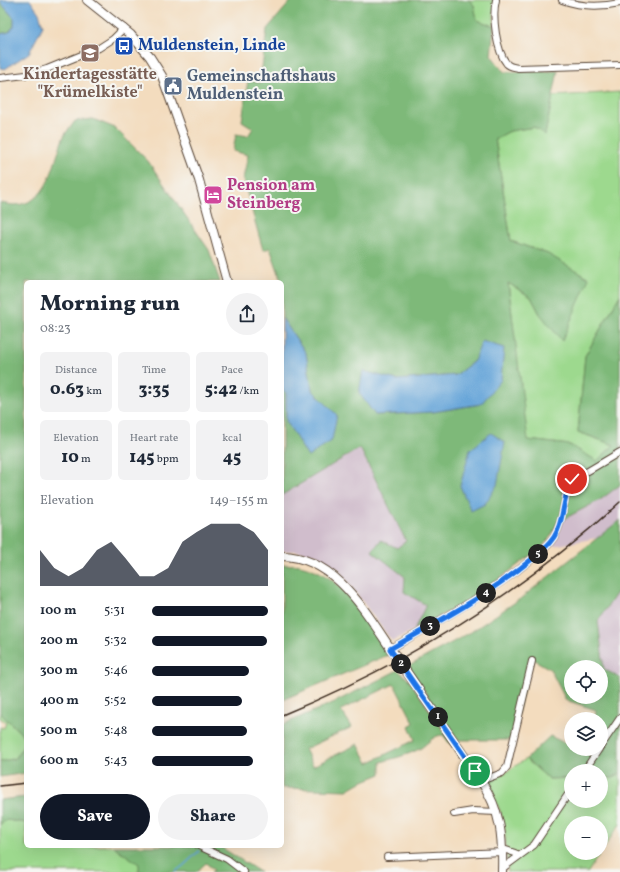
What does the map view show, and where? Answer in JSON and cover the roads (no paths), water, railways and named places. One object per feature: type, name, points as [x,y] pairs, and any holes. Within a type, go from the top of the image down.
[{"type":"main road","points":[[87,0],[124,28],[146,52],[162,76],[199,180],[226,280]]},
{"type":"main road","points":[[284,556],[312,563],[338,580],[352,594],[404,668],[482,781],[492,800],[497,812],[501,830],[502,870]]},
{"type":"street","points":[[496,0],[496,37],[503,58],[509,65],[518,68],[620,66]]},
{"type":"street","points":[[562,0],[576,4],[602,6],[620,3]]},
{"type":"street","points":[[0,78],[26,75],[47,69],[99,48],[113,39],[124,28]]},
{"type":"street","points":[[392,652],[488,592],[546,547],[560,524],[570,483],[574,477],[584,473],[620,452]]},
{"type":"street","points":[[482,781],[502,773],[507,767],[532,661]]},
{"type":"street","points":[[608,736],[620,718]]},
{"type":"street","points":[[502,870],[534,845],[564,800]]},
{"type":"street","points":[[454,814],[468,812],[497,812]]},
{"type":"street","points":[[203,848],[227,859],[244,872]]},
{"type":"street","points":[[387,857],[502,851],[515,853],[518,856]]},
{"type":"water","points":[[0,0],[30,0],[39,13],[43,26],[29,53],[5,69],[0,68],[0,34],[9,32],[14,26],[14,18],[0,2]]},
{"type":"water","points":[[284,321],[306,353],[312,390],[337,415],[332,440],[308,457],[286,421],[286,393],[284,391]]},
{"type":"water","points":[[482,341],[504,348],[501,380],[481,404],[433,412],[375,415],[359,393],[363,371],[397,380],[456,375],[474,361]]},
{"type":"water","points":[[491,433],[505,442],[497,485],[485,504],[471,511],[460,486],[470,450]]},
{"type":"waterway","points":[[175,872],[199,851]]},
{"type":"railway","points":[[284,714],[373,673],[460,624],[543,566],[620,502]]},
{"type":"railway","points":[[0,786],[24,783]]},
{"type":"place","name":"Muldenstein, Linde","points":[[124,46]]},
{"type":"place","name":"Kindertagesstätte \"Krümelkiste\"","points":[[90,53]]},
{"type":"place","name":"Gemeinschaftshaus Muldenstein","points":[[173,86]]},
{"type":"place","name":"Pension am Steinberg","points":[[213,195]]}]
